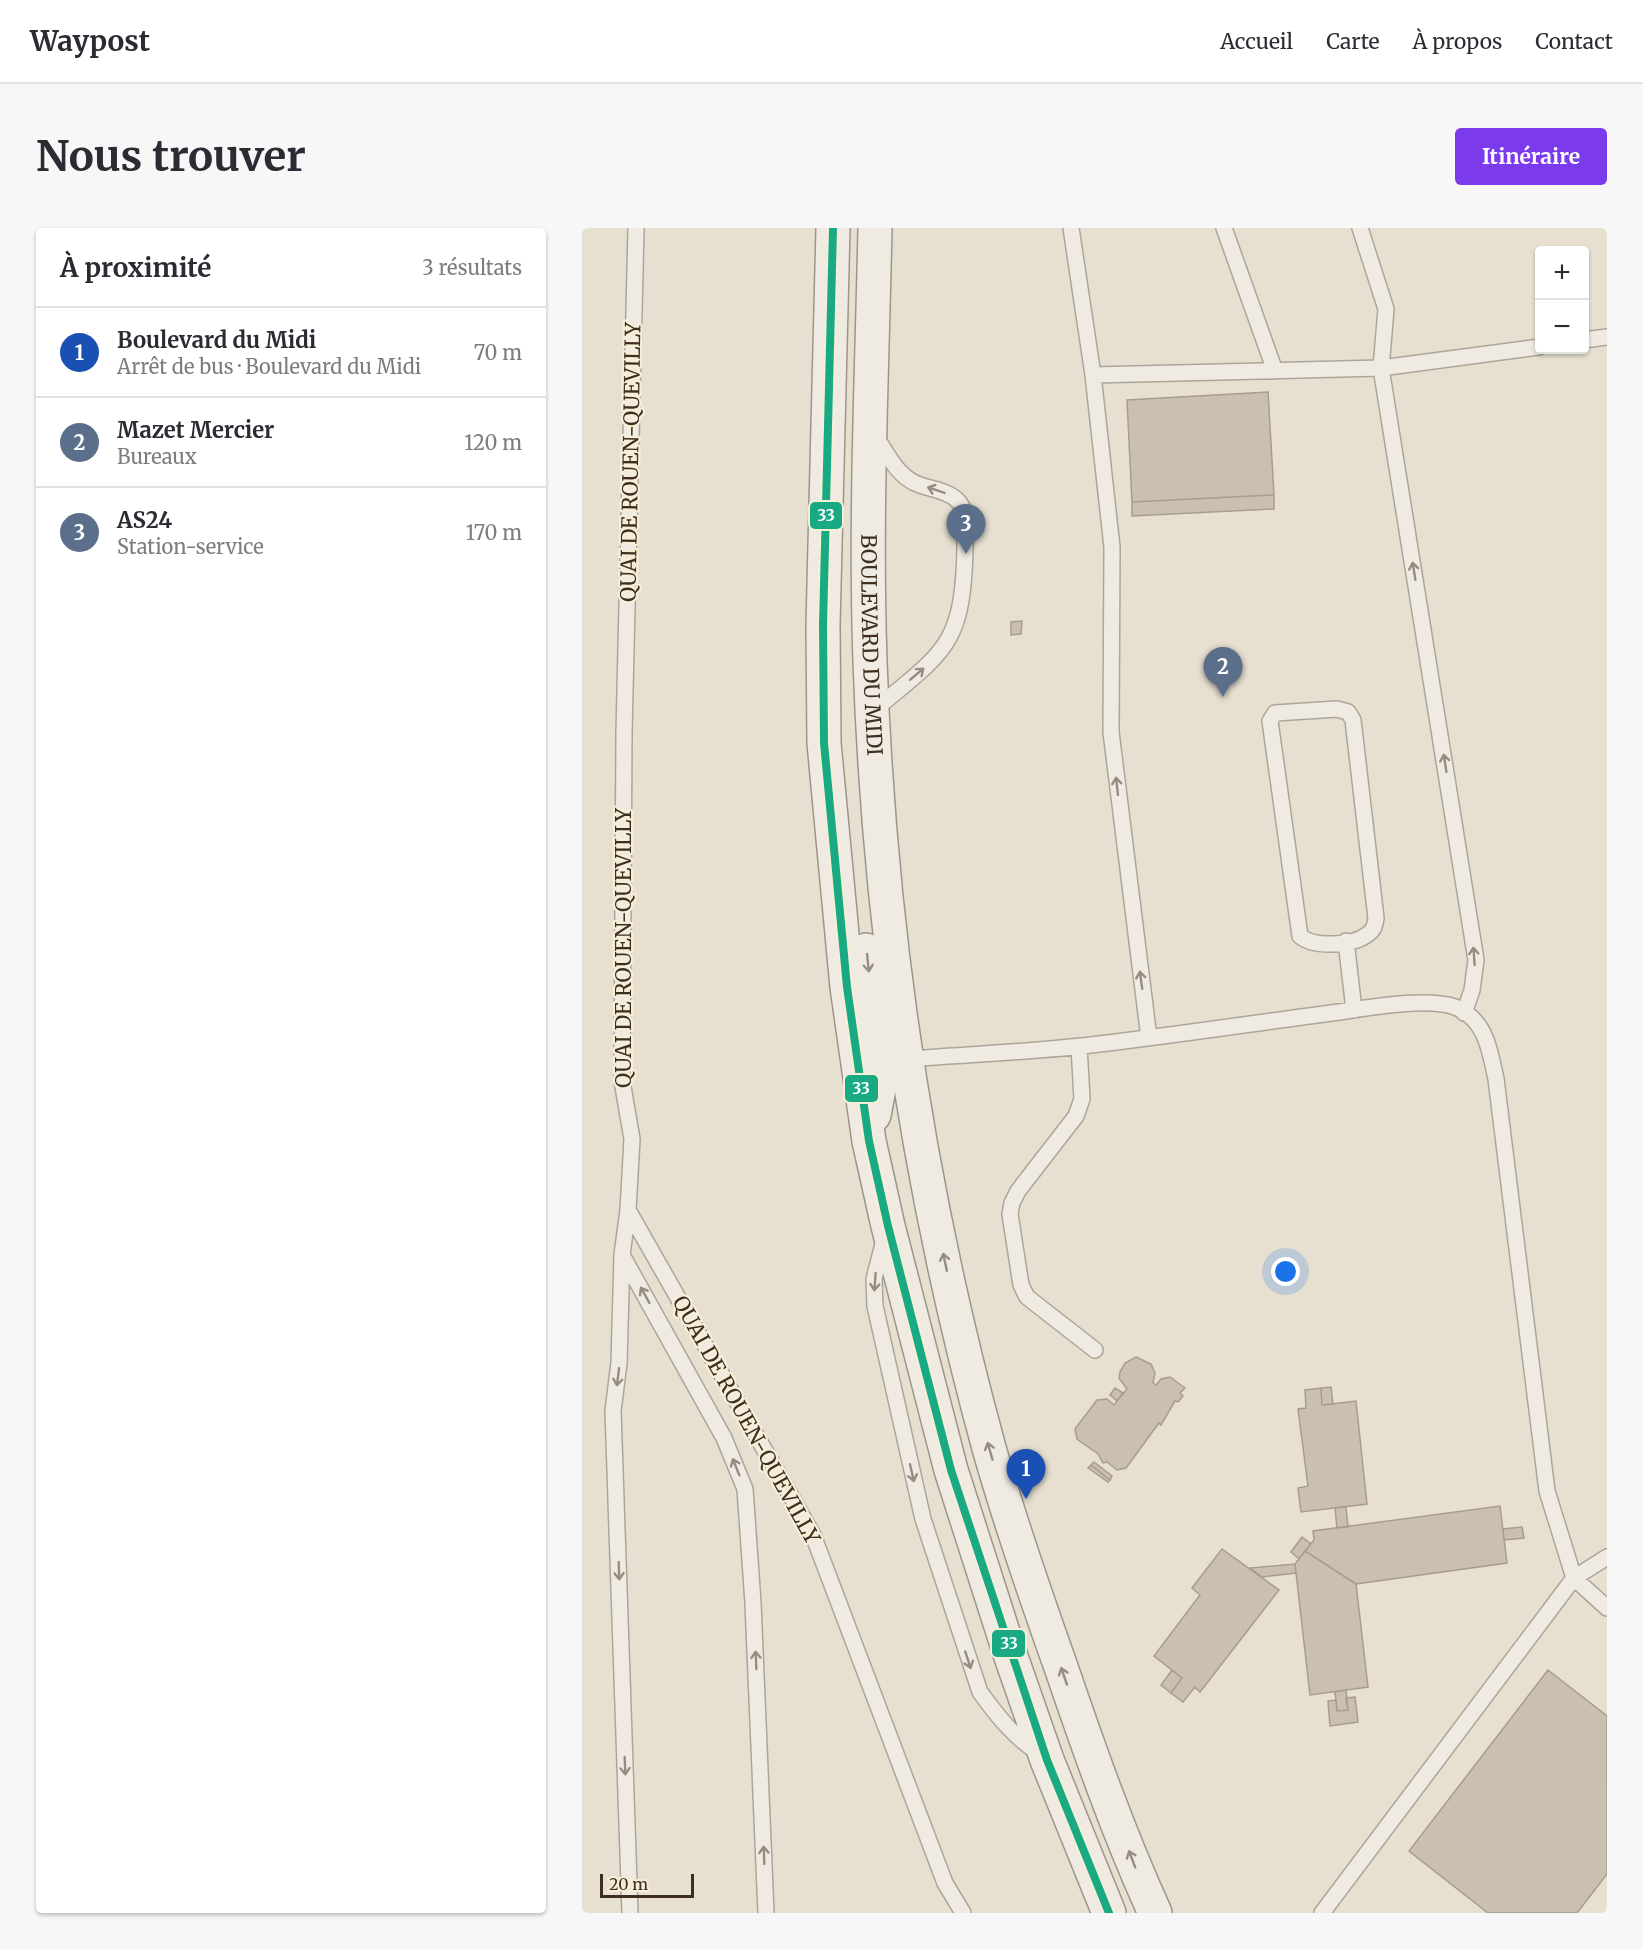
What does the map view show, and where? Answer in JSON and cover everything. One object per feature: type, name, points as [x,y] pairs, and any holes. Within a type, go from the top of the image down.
[{"type":"main road","name":"BOULEVARD DU MIDI","points":[[833,228],[823,613],[824,721],[842,943],[869,1141],[888,1226],[951,1470],[1009,1651],[1047,1760],[1109,1913]]},
{"type":"main road","name":"BOULEVARD DU MIDI","points":[[869,1141],[896,1061],[885,869],[872,712],[869,573],[875,228]]},
{"type":"main road","name":"BOULEVARD DU MIDI","points":[[824,721],[850,805],[870,988],[896,1061],[990,1450],[1037,1600],[1087,1742],[1155,1913]]},
{"type":"lane","name":"QUAI DE ROUEN-QUEVILLY","points":[[636,228],[624,733],[622,1081],[632,1139],[628,1210],[813,1535],[945,1883],[963,1913]]},
{"type":"lane","points":[[1071,228],[1093,375],[1112,547],[1111,732],[1149,1038]]},
{"type":"lane","points":[[1224,228],[1275,371]]},
{"type":"lane","points":[[1360,228],[1386,309],[1382,368],[1476,960],[1472,990],[1464,1013]]},
{"type":"lane","points":[[1589,339],[1607,337]]},
{"type":"lane","points":[[1093,375],[1382,368],[1535,347]]},
{"type":"lane","points":[[871,429],[901,473],[913,482],[957,499],[963,507],[965,519],[964,590],[953,633],[934,659],[872,712]]},
{"type":"lane","points":[[1337,709],[1348,712],[1353,720],[1376,918],[1374,928],[1366,936],[1346,941],[1317,944],[1300,936],[1270,721],[1275,713],[1337,709]]},
{"type":"lane","points":[[1346,941],[1354,1010]]},
{"type":"lane","points":[[896,1061],[1079,1046],[1354,1010],[1432,1003],[1455,1007],[1464,1013],[1482,1029],[1496,1078],[1547,1491],[1555,1525],[1574,1578],[1607,1608]]},
{"type":"lane","points":[[1079,1046],[1082,1099],[1076,1116],[1018,1191],[1010,1214],[1021,1285],[1027,1296],[1095,1350]]},
{"type":"lane","points":[[628,1210],[622,1255],[619,1364],[613,1411],[630,1913]]},
{"type":"lane","points":[[622,1255],[724,1438],[745,1489],[753,1603],[766,1913]]},
{"type":"lane","points":[[1322,1913],[1574,1578],[1607,1557]]},
{"type":"building","points":[[1268,392],[1274,495],[1132,502],[1127,400]]},
{"type":"building","points":[[1274,495],[1274,509],[1132,516],[1132,502]]},
{"type":"building","points":[[1022,621],[1021,634],[1011,635],[1011,622]]},
{"type":"building","points":[[1136,1357],[1151,1364],[1155,1373],[1153,1383],[1156,1385],[1161,1379],[1170,1377],[1185,1388],[1180,1393],[1183,1396],[1178,1402],[1175,1401],[1161,1425],[1159,1423],[1126,1468],[1117,1470],[1107,1462],[1103,1463],[1098,1454],[1077,1439],[1075,1429],[1097,1400],[1107,1399],[1114,1405],[1127,1389],[1119,1378],[1120,1372],[1125,1363]]},
{"type":"building","points":[[1331,1387],[1333,1404],[1322,1405],[1321,1388]]},
{"type":"building","points":[[1115,1388],[1123,1393],[1117,1401],[1110,1395]]},
{"type":"building","points":[[1321,1388],[1322,1405],[1356,1401],[1367,1504],[1301,1512],[1298,1488],[1308,1486],[1298,1409],[1306,1408],[1305,1390]]},
{"type":"building","points":[[1094,1462],[1112,1476],[1110,1480],[1091,1465]]},
{"type":"building","points":[[1091,1465],[1110,1480],[1108,1482],[1088,1468]]},
{"type":"building","points":[[1500,1506],[1507,1563],[1356,1584],[1305,1551],[1314,1540],[1313,1531]]},
{"type":"building","points":[[1346,1507],[1348,1527],[1337,1528],[1335,1508]]},
{"type":"building","points":[[1522,1527],[1524,1538],[1504,1540],[1503,1529]]},
{"type":"building","points":[[1302,1537],[1311,1544],[1299,1559],[1291,1552]]},
{"type":"building","points":[[1222,1549],[1279,1590],[1200,1692],[1195,1687],[1183,1702],[1171,1693],[1182,1678],[1154,1656],[1200,1595],[1192,1588]]},
{"type":"building","points":[[1305,1551],[1356,1584],[1368,1687],[1310,1695],[1295,1564]]},
{"type":"building","points":[[1295,1564],[1296,1573],[1262,1577],[1250,1568]]},
{"type":"building","points":[[1172,1670],[1182,1678],[1171,1693],[1161,1685]]},
{"type":"building","points":[[1548,1670],[1607,1716],[1607,1874],[1577,1913],[1488,1913],[1409,1851]]},
{"type":"building","points":[[1346,1690],[1348,1710],[1337,1711],[1335,1692]]},
{"type":"building","points":[[1355,1697],[1358,1722],[1330,1726],[1328,1701],[1336,1700],[1337,1711],[1348,1710],[1346,1698]]},
{"type":"transit line","name":"33","points":[[833,228],[823,625],[824,743],[847,987],[869,1141],[888,1226],[951,1470],[1047,1760],[1109,1913]]},
{"type":"place","name":"AS24","points":[[966,554]]},
{"type":"place","name":"Mazet Mercier","points":[[1223,697]]},
{"type":"place","name":"Boulevard du Midi","points":[[1026,1499]]}]
